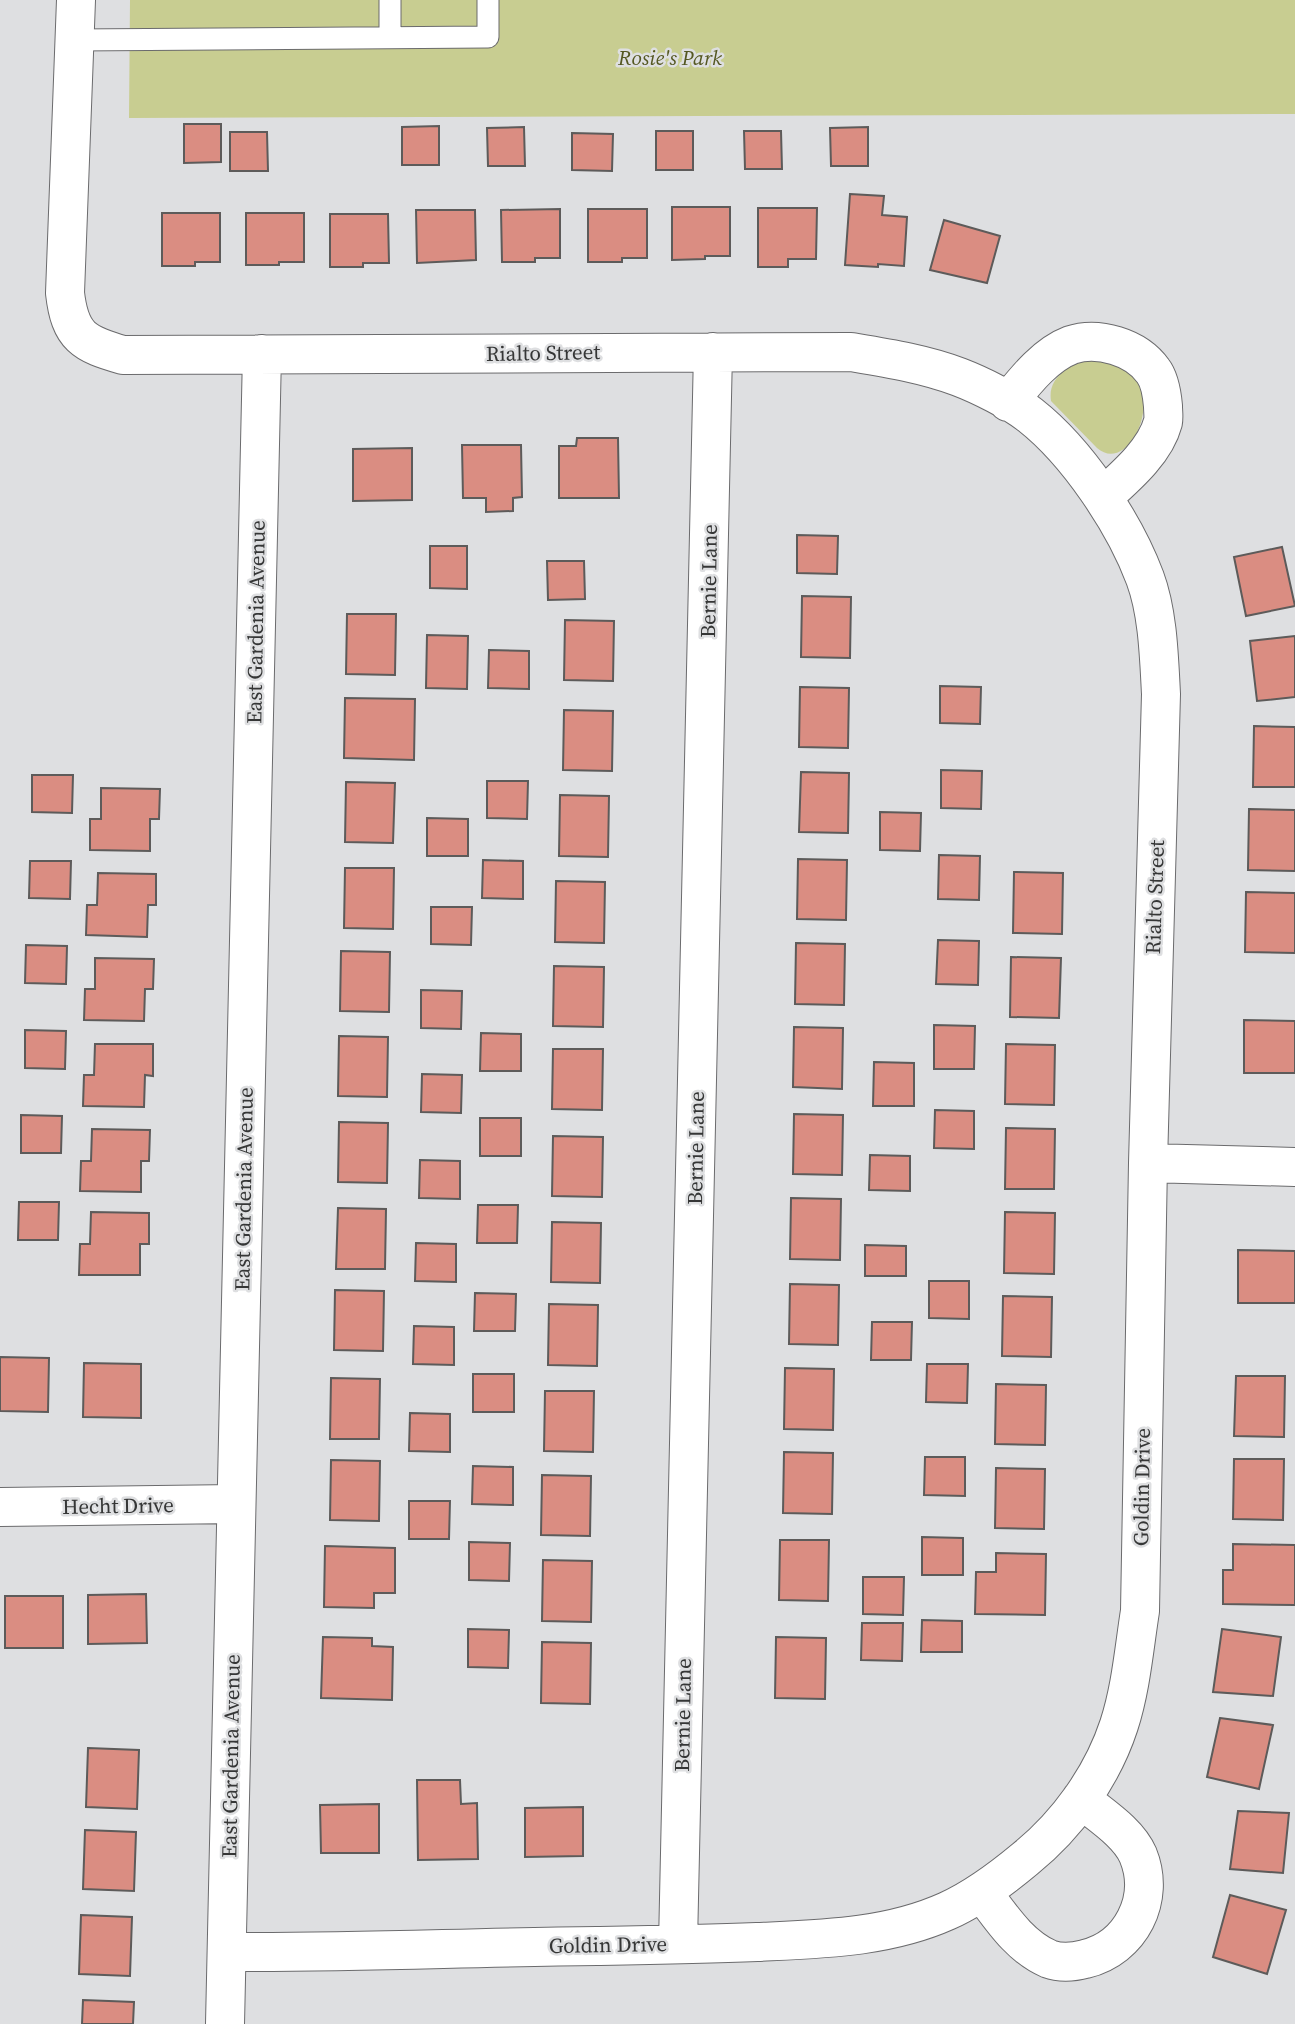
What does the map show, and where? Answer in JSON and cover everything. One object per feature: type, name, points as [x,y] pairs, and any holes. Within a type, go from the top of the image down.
[{"type":"street","points":[[75,40],[76,0]]},
{"type":"street","name":"Rialto Street","points":[[75,40],[65,293],[67,308],[76,332],[92,346],[123,355],[851,352],[891,358],[960,377],[1029,415],[1048,433],[1103,496],[1125,535],[1146,580],[1159,645],[1161,694],[1147,1163]]},
{"type":"street","points":[[1008,402],[1027,379],[1054,354],[1073,345],[1096,342],[1116,345],[1138,355],[1154,372],[1162,394],[1164,421],[1155,440],[1141,459],[1103,496]]},
{"type":"street","name":"Bernie Lane","points":[[678,1944],[713,352]]},
{"type":"street","name":"East Gardenia Avenue","points":[[225,2024],[262,354]]},
{"type":"street","points":[[1147,1163],[1295,1167]]},
{"type":"street","name":"Goldin Drive","points":[[227,1952],[678,1944],[850,1937],[884,1931],[946,1912],[982,1892],[1046,1842],[1097,1775],[1118,1726],[1130,1682],[1140,1611],[1147,1163]]},
{"type":"street","name":"Hecht Drive","points":[[0,1507],[236,1504]]},
{"type":"street","points":[[982,1892],[1008,1926],[1033,1951],[1052,1960],[1073,1962],[1095,1957],[1126,1937],[1138,1919],[1143,1896],[1143,1876],[1137,1854],[1125,1836],[1081,1799]]},
{"type":"lane","points":[[390,0],[390,37]]},
{"type":"lane","points":[[75,40],[488,37],[488,0]]},
{"type":"green space","name":"Rosie's Park","points":[[130,0],[1295,0],[1295,114],[129,118]]},
{"type":"green space","points":[[1093,359],[1120,366],[1135,377],[1142,392],[1140,426],[1132,441],[1122,451],[1110,454],[1097,448],[1051,401],[1053,384],[1063,372],[1069,367]]},
{"type":"building","points":[[184,124],[221,124],[221,162],[184,163]]},
{"type":"building","points":[[439,126],[439,165],[402,165],[402,127]]},
{"type":"building","points":[[524,127],[525,166],[488,166],[487,128]]},
{"type":"building","points":[[868,127],[868,166],[831,166],[830,128]]},
{"type":"building","points":[[656,131],[693,131],[693,170],[656,170]]},
{"type":"building","points":[[744,131],[781,131],[782,169],[745,169]]},
{"type":"building","points":[[230,132],[267,132],[268,171],[230,171]]},
{"type":"building","points":[[572,133],[613,134],[612,171],[572,170]]},
{"type":"building","points":[[850,194],[884,196],[882,215],[907,217],[904,266],[845,265]]},
{"type":"building","points":[[672,207],[730,207],[730,256],[672,260]]},
{"type":"building","points":[[758,208],[817,208],[816,259],[788,259],[788,267],[758,267]]},
{"type":"building","points":[[560,209],[560,258],[535,258],[535,262],[502,262],[501,210]]},
{"type":"building","points":[[588,209],[647,209],[647,258],[622,258],[622,262],[588,262]]},
{"type":"building","points":[[416,210],[475,210],[476,260],[417,263]]},
{"type":"building","points":[[162,213],[220,213],[220,262],[195,262],[195,266],[162,266]]},
{"type":"building","points":[[246,213],[304,213],[304,262],[246,265]]},
{"type":"building","points":[[330,214],[388,214],[389,263],[363,263],[363,267],[330,267]]},
{"type":"building","points":[[944,220],[1000,236],[987,283],[930,270]]},
{"type":"building","points":[[577,438],[618,438],[619,498],[559,498],[559,446],[576,446]]},
{"type":"building","points":[[462,445],[521,445],[522,497],[513,498],[513,511],[486,512],[486,498],[463,498]]},
{"type":"building","points":[[412,448],[412,500],[353,501],[353,449]]},
{"type":"building","points":[[797,535],[838,536],[837,574],[797,573]]},
{"type":"building","points":[[430,546],[467,546],[467,589],[430,588]]},
{"type":"building","points":[[1282,547],[1295,606],[1246,616],[1234,557]]},
{"type":"building","points":[[547,561],[584,561],[585,599],[548,600]]},
{"type":"building","points":[[802,596],[851,597],[850,658],[801,657]]},
{"type":"building","points":[[347,614],[396,614],[395,675],[346,674]]},
{"type":"building","points":[[565,620],[614,621],[613,681],[564,680]]},
{"type":"building","points":[[427,635],[468,636],[467,689],[426,688]]},
{"type":"building","points":[[1295,636],[1295,697],[1257,701],[1250,641]]},
{"type":"building","points":[[489,650],[529,651],[529,689],[488,688]]},
{"type":"building","points":[[940,686],[981,687],[980,724],[940,723]]},
{"type":"building","points":[[800,687],[849,688],[848,748],[799,747]]},
{"type":"building","points":[[345,698],[415,699],[414,760],[344,758]]},
{"type":"building","points":[[564,710],[613,711],[612,771],[563,770]]},
{"type":"building","points":[[1254,726],[1295,727],[1295,787],[1253,787]]},
{"type":"building","points":[[941,770],[982,771],[981,809],[941,808]]},
{"type":"building","points":[[801,772],[849,773],[848,833],[799,832]]},
{"type":"building","points":[[32,775],[73,775],[72,813],[32,812]]},
{"type":"building","points":[[487,781],[528,781],[527,819],[487,818]]},
{"type":"building","points":[[346,782],[395,783],[393,843],[345,842]]},
{"type":"building","points":[[101,788],[160,789],[159,819],[150,819],[150,851],[90,850],[90,819],[101,819]]},
{"type":"building","points":[[560,795],[609,796],[608,857],[559,856]]},
{"type":"building","points":[[1249,809],[1295,810],[1295,871],[1248,870]]},
{"type":"building","points":[[880,812],[921,813],[920,851],[880,850]]},
{"type":"building","points":[[427,818],[468,819],[468,856],[427,856]]},
{"type":"building","points":[[939,855],[980,856],[979,900],[938,899]]},
{"type":"building","points":[[798,859],[847,860],[846,920],[797,919]]},
{"type":"building","points":[[483,860],[523,861],[523,899],[482,898]]},
{"type":"building","points":[[30,861],[71,861],[70,899],[29,898]]},
{"type":"building","points":[[345,868],[394,868],[393,929],[344,928]]},
{"type":"building","points":[[1014,872],[1063,873],[1062,934],[1013,933]]},
{"type":"building","points":[[98,873],[156,874],[156,905],[148,905],[147,937],[86,935],[87,905],[97,905]]},
{"type":"building","points":[[556,881],[605,882],[604,943],[555,942]]},
{"type":"building","points":[[1246,892],[1295,893],[1295,953],[1245,952]]},
{"type":"building","points":[[431,907],[472,907],[471,945],[431,944]]},
{"type":"building","points":[[938,940],[979,941],[978,985],[936,984]]},
{"type":"building","points":[[796,943],[845,944],[844,1005],[795,1004]]},
{"type":"building","points":[[26,945],[67,946],[66,984],[25,983]]},
{"type":"building","points":[[341,951],[390,952],[389,1012],[340,1011]]},
{"type":"building","points":[[1011,957],[1061,958],[1059,1018],[1010,1017]]},
{"type":"building","points":[[95,958],[154,959],[153,989],[145,989],[144,1021],[84,1020],[85,989],[95,989]]},
{"type":"building","points":[[554,966],[604,967],[603,1027],[553,1026]]},
{"type":"building","points":[[421,990],[462,991],[461,1029],[421,1028]]},
{"type":"building","points":[[1244,1020],[1295,1021],[1295,1073],[1244,1073]]},
{"type":"building","points":[[934,1025],[975,1026],[974,1069],[934,1069]]},
{"type":"building","points":[[794,1027],[843,1028],[842,1089],[793,1087]]},
{"type":"building","points":[[25,1030],[66,1031],[65,1069],[25,1068]]},
{"type":"building","points":[[481,1033],[521,1034],[521,1071],[480,1071]]},
{"type":"building","points":[[339,1036],[388,1037],[387,1097],[338,1096]]},
{"type":"building","points":[[95,1044],[153,1044],[153,1076],[145,1075],[144,1107],[83,1106],[84,1075],[94,1075]]},
{"type":"building","points":[[1006,1044],[1055,1045],[1054,1105],[1005,1104]]},
{"type":"building","points":[[553,1049],[603,1049],[602,1110],[552,1109]]},
{"type":"building","points":[[874,1062],[914,1063],[914,1106],[873,1106]]},
{"type":"building","points":[[422,1074],[462,1075],[461,1113],[421,1112]]},
{"type":"building","points":[[935,1110],[974,1111],[974,1149],[934,1148]]},
{"type":"building","points":[[794,1114],[843,1115],[842,1175],[793,1174]]},
{"type":"building","points":[[21,1115],[62,1116],[61,1153],[21,1153]]},
{"type":"building","points":[[480,1118],[521,1118],[521,1156],[480,1156]]},
{"type":"building","points":[[339,1122],[388,1123],[387,1183],[338,1182]]},
{"type":"building","points":[[1006,1128],[1055,1129],[1054,1189],[1005,1189]]},
{"type":"building","points":[[92,1129],[150,1130],[149,1161],[141,1161],[141,1192],[80,1191],[81,1161],[91,1161]]},
{"type":"building","points":[[553,1136],[603,1137],[602,1197],[552,1196]]},
{"type":"building","points":[[870,1155],[910,1156],[910,1191],[869,1190]]},
{"type":"building","points":[[420,1160],[460,1161],[460,1199],[419,1198]]},
{"type":"building","points":[[791,1198],[841,1199],[840,1260],[790,1259]]},
{"type":"building","points":[[19,1202],[59,1202],[58,1240],[18,1240]]},
{"type":"building","points":[[478,1205],[518,1205],[517,1243],[477,1243]]},
{"type":"building","points":[[338,1208],[386,1209],[385,1269],[336,1269]]},
{"type":"building","points":[[91,1212],[149,1213],[149,1244],[140,1244],[140,1275],[79,1275],[80,1244],[90,1244]]},
{"type":"building","points":[[1005,1212],[1055,1213],[1054,1274],[1004,1273]]},
{"type":"building","points":[[552,1222],[601,1223],[600,1283],[551,1282]]},
{"type":"building","points":[[416,1243],[456,1244],[456,1282],[415,1281]]},
{"type":"building","points":[[865,1245],[906,1246],[906,1276],[865,1276]]},
{"type":"building","points":[[1238,1250],[1295,1251],[1295,1303],[1238,1303]]},
{"type":"building","points":[[929,1281],[969,1281],[969,1319],[929,1318]]},
{"type":"building","points":[[790,1284],[839,1285],[838,1345],[789,1344]]},
{"type":"building","points":[[335,1290],[384,1291],[383,1351],[334,1350]]},
{"type":"building","points":[[475,1293],[516,1294],[515,1331],[474,1331]]},
{"type":"building","points":[[1003,1296],[1052,1297],[1051,1357],[1002,1356]]},
{"type":"building","points":[[549,1304],[598,1305],[597,1366],[548,1365]]},
{"type":"building","points":[[872,1322],[912,1322],[911,1360],[871,1360]]},
{"type":"building","points":[[414,1326],[454,1327],[454,1365],[413,1364]]},
{"type":"building","points":[[0,1357],[49,1358],[48,1412],[0,1411]]},
{"type":"building","points":[[84,1363],[141,1364],[141,1418],[83,1417]]},
{"type":"building","points":[[927,1364],[968,1364],[967,1403],[926,1402]]},
{"type":"building","points":[[785,1368],[834,1369],[833,1430],[784,1429]]},
{"type":"building","points":[[473,1374],[514,1374],[514,1412],[473,1412]]},
{"type":"building","points":[[1236,1376],[1285,1376],[1284,1437],[1234,1436]]},
{"type":"building","points":[[331,1378],[380,1379],[379,1439],[330,1439]]},
{"type":"building","points":[[996,1384],[1046,1385],[1045,1445],[995,1444]]},
{"type":"building","points":[[545,1391],[594,1391],[593,1452],[544,1451]]},
{"type":"building","points":[[410,1413],[450,1414],[450,1452],[409,1451]]},
{"type":"building","points":[[784,1452],[833,1453],[832,1514],[783,1513]]},
{"type":"building","points":[[925,1457],[965,1457],[965,1496],[924,1495]]},
{"type":"building","points":[[1234,1459],[1284,1459],[1283,1520],[1233,1519]]},
{"type":"building","points":[[331,1460],[380,1461],[379,1521],[330,1520]]},
{"type":"building","points":[[473,1466],[513,1467],[513,1505],[472,1504]]},
{"type":"building","points":[[996,1468],[1045,1469],[1044,1529],[995,1528]]},
{"type":"building","points":[[542,1475],[591,1476],[590,1536],[541,1535]]},
{"type":"building","points":[[409,1501],[450,1501],[449,1539],[409,1539]]},
{"type":"building","points":[[922,1537],[963,1538],[963,1575],[922,1575]]},
{"type":"building","points":[[780,1540],[829,1540],[828,1601],[779,1600]]},
{"type":"building","points":[[469,1542],[510,1543],[509,1581],[469,1580]]},
{"type":"building","points":[[1233,1544],[1295,1545],[1295,1605],[1223,1604],[1223,1570],[1233,1570]]},
{"type":"building","points":[[325,1546],[395,1548],[395,1593],[374,1593],[374,1608],[324,1607]]},
{"type":"building","points":[[996,1553],[1046,1554],[1045,1615],[975,1614],[976,1572],[996,1572]]},
{"type":"building","points":[[543,1560],[592,1561],[591,1622],[542,1621]]},
{"type":"building","points":[[863,1577],[904,1577],[903,1615],[863,1614]]},
{"type":"building","points":[[146,1594],[147,1643],[88,1644],[88,1595]]},
{"type":"building","points":[[5,1596],[63,1596],[63,1648],[5,1648]]},
{"type":"building","points":[[922,1620],[962,1621],[962,1652],[921,1652]]},
{"type":"building","points":[[862,1623],[903,1623],[902,1661],[861,1660]]},
{"type":"building","points":[[468,1629],[509,1630],[508,1668],[468,1667]]},
{"type":"building","points":[[1222,1629],[1281,1637],[1273,1696],[1213,1692]]},
{"type":"building","points":[[323,1637],[372,1638],[372,1646],[393,1647],[392,1700],[321,1698]]},
{"type":"building","points":[[776,1637],[826,1638],[825,1699],[775,1698]]},
{"type":"building","points":[[542,1642],[591,1643],[590,1704],[541,1703]]},
{"type":"building","points":[[1220,1718],[1273,1725],[1259,1789],[1207,1777]]},
{"type":"building","points":[[88,1748],[139,1750],[137,1809],[86,1807]]},
{"type":"building","points":[[417,1780],[460,1780],[461,1804],[477,1803],[478,1859],[418,1860]]},
{"type":"building","points":[[379,1804],[379,1853],[321,1853],[320,1805]]},
{"type":"building","points":[[583,1807],[583,1856],[525,1857],[525,1808]]},
{"type":"building","points":[[1238,1811],[1289,1813],[1283,1873],[1230,1869]]},
{"type":"building","points":[[85,1830],[136,1832],[134,1891],[83,1889]]},
{"type":"building","points":[[1230,1895],[1286,1910],[1267,1974],[1213,1957]]},
{"type":"building","points":[[81,1915],[132,1917],[130,1976],[79,1974]]},
{"type":"building","points":[[83,2000],[134,2002],[133,2024],[82,2024]]}]
